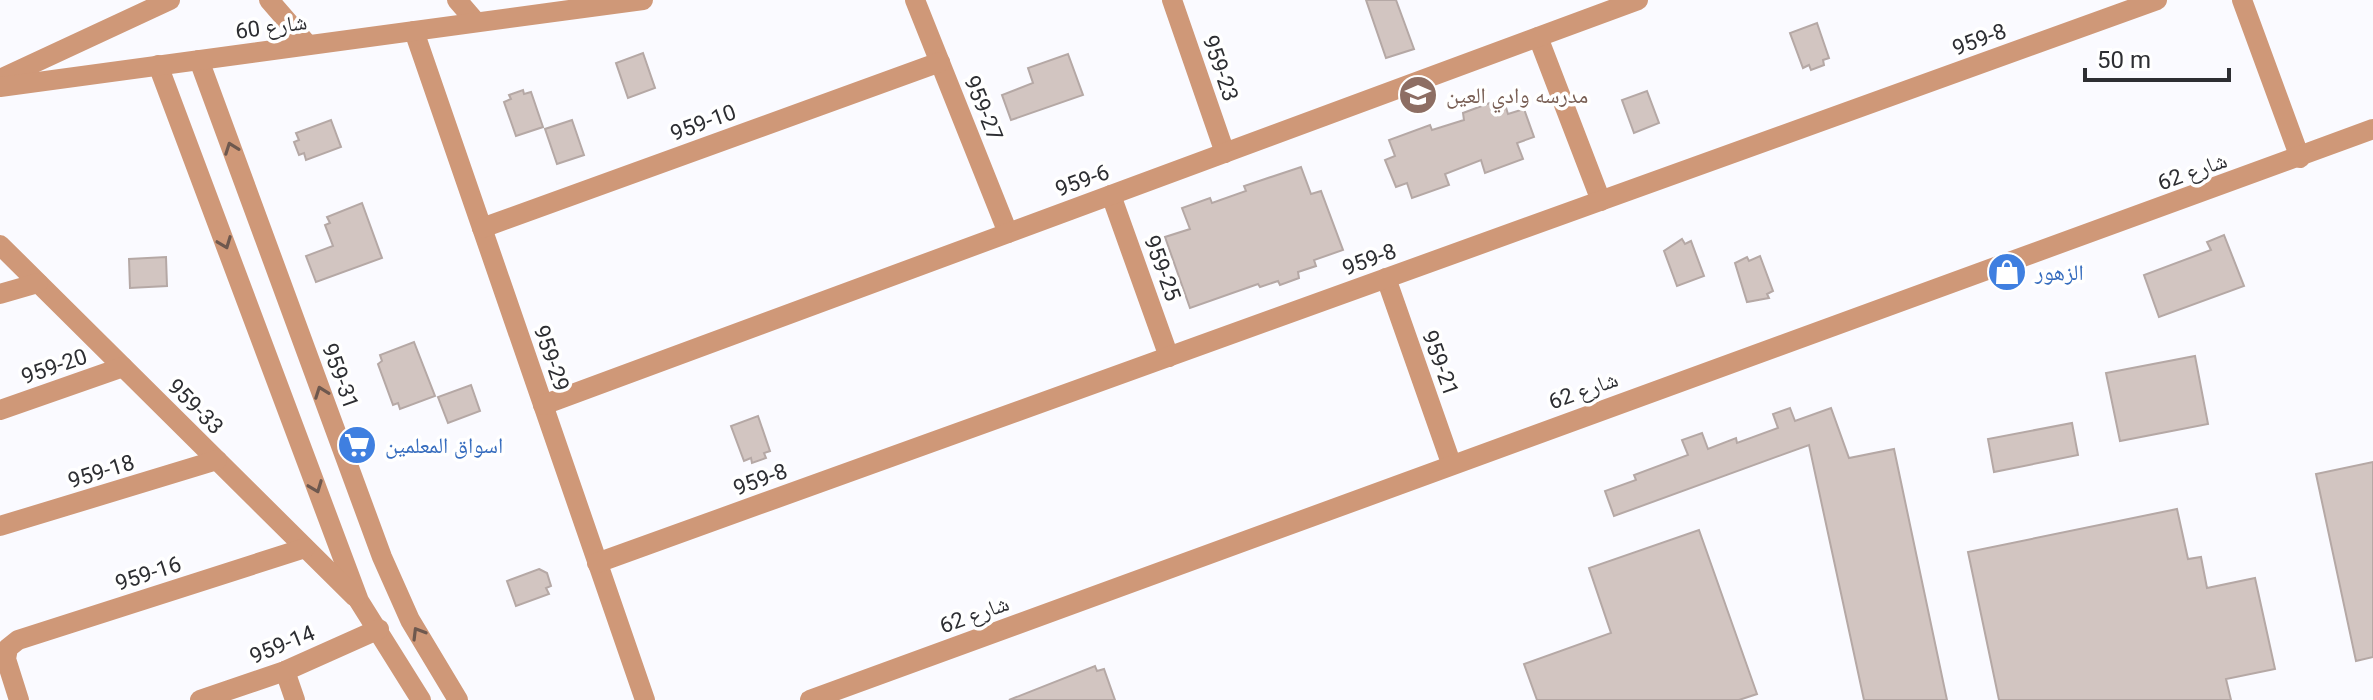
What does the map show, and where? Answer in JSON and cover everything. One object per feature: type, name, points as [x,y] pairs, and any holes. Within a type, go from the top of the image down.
[{"type":"street","points":[[0,79],[170,0]]},
{"type":"street","points":[[269,0],[308,45]]},
{"type":"street","points":[[457,0],[476,22]]},
{"type":"street","name":"شارع 60","points":[[0,87],[643,0]]},
{"type":"street","name":"959-27","points":[[915,0],[1008,233]]},
{"type":"street","name":"959-23","points":[[1172,0],[1225,153]]},
{"type":"street","name":"959-6","points":[[543,405],[1638,0]]},
{"type":"street","name":"959-8","points":[[597,563],[2157,0]]},
{"type":"street","points":[[2242,0],[2300,158]]},
{"type":"street","name":"959-29","points":[[414,31],[645,700]]},
{"type":"street","points":[[1538,37],[1601,201]]},
{"type":"street","name":"959-31","points":[[199,60],[382,557],[410,620],[458,700]]},
{"type":"street","name":"959-10","points":[[482,228],[940,62]]},
{"type":"street","points":[[158,65],[359,601],[421,700]]},
{"type":"street","name":"شارع 62","points":[[810,700],[1451,463],[2300,158],[2373,129]]},
{"type":"street","name":"959-25","points":[[1111,195],[1169,357]]},
{"type":"street","name":"959-33","points":[[0,245],[359,601]]},
{"type":"street","name":"959-21","points":[[1386,278],[1451,463]]},
{"type":"street","points":[[0,294],[38,283]]},
{"type":"street","name":"959-20","points":[[0,410],[123,367]]},
{"type":"street","name":"959-18","points":[[0,526],[217,460]]},
{"type":"street","name":"959-16","points":[[19,700],[6,659],[8,648],[18,640],[305,548]]},
{"type":"street","name":"959-14","points":[[200,700],[285,671],[379,629]]},
{"type":"street","points":[[285,671],[295,700]]},
{"type":"building","points":[[1366,0],[1396,0],[1414,49],[1386,58]]},
{"type":"building","points":[[1817,23],[1829,58],[1823,60],[1824,65],[1811,70],[1809,65],[1803,68],[1790,33]]},
{"type":"building","points":[[643,53],[655,88],[628,98],[616,63]]},
{"type":"building","points":[[1068,54],[1083,95],[1011,120],[1002,95],[1033,83],[1028,68]]},
{"type":"building","points":[[523,90],[524,94],[531,92],[543,127],[516,136],[504,102],[511,99],[509,95]]},
{"type":"building","points":[[1647,91],[1659,123],[1634,133],[1622,100]]},
{"type":"building","points":[[1503,98],[1508,114],[1524,109],[1534,137],[1517,143],[1523,159],[1485,173],[1481,160],[1445,174],[1449,185],[1412,198],[1407,183],[1396,187],[1385,160],[1395,156],[1389,140],[1430,125],[1432,130],[1464,120],[1463,113]]},
{"type":"building","points":[[331,120],[341,147],[306,160],[304,153],[299,155],[294,142],[299,140],[296,133]]},
{"type":"building","points":[[572,120],[584,155],[557,164],[545,129]]},
{"type":"building","points":[[1301,167],[1311,194],[1321,191],[1343,250],[1314,260],[1316,266],[1298,272],[1299,278],[1280,285],[1278,281],[1260,287],[1258,284],[1190,308],[1165,237],[1190,229],[1182,208],[1210,198],[1212,203],[1246,191],[1244,186]]},
{"type":"building","points":[[362,203],[382,258],[316,282],[306,256],[333,246],[325,225],[330,223],[327,217]]},
{"type":"building","points":[[2224,235],[2244,286],[2159,317],[2144,275],[2211,250],[2207,242]]},
{"type":"building","points":[[1682,239],[1685,244],[1691,241],[1704,276],[1677,286],[1664,251]]},
{"type":"building","points":[[1760,256],[1773,291],[1767,294],[1769,298],[1747,302],[1735,263],[1747,257],[1749,261]]},
{"type":"building","points":[[166,257],[167,286],[130,288],[129,259]]},
{"type":"building","points":[[414,342],[435,396],[400,409],[398,403],[393,405],[378,364],[382,361],[380,355]]},
{"type":"building","points":[[2195,356],[2208,424],[2120,441],[2106,373]]},
{"type":"building","points":[[471,385],[480,411],[448,423],[438,397]]},
{"type":"building","points":[[1790,408],[1795,421],[1831,408],[1849,458],[1894,449],[1947,700],[1864,700],[1809,445],[1614,516],[1605,491],[1636,480],[1634,475],[1688,455],[1682,440],[1702,433],[1708,449],[1736,438],[1737,443],[1778,428],[1773,414]]},
{"type":"building","points":[[758,416],[770,451],[764,453],[766,458],[752,463],[751,458],[744,461],[731,426]]},
{"type":"building","points":[[2072,423],[2078,455],[1994,472],[1988,439]]},
{"type":"building","points":[[2373,462],[2373,657],[2356,661],[2316,474]]},
{"type":"building","points":[[2177,509],[2188,559],[2201,557],[2207,588],[2255,578],[2275,669],[2226,679],[2231,700],[1999,700],[1968,552]]},
{"type":"building","points":[[1699,530],[1757,694],[1739,700],[1537,700],[1524,664],[1611,633],[1589,568]]},
{"type":"building","points":[[539,569],[547,573],[551,586],[546,588],[549,594],[516,606],[507,581]]},
{"type":"building","points":[[1095,666],[1097,671],[1104,669],[1115,700],[1009,700]]},
{"type":"place","name":"مدرسه وادي العين","points":[[1418,95]]},
{"type":"place","name":"الزهور","points":[[2007,272]]},
{"type":"place","name":"اسواق المعلمين","points":[[357,445]]}]
